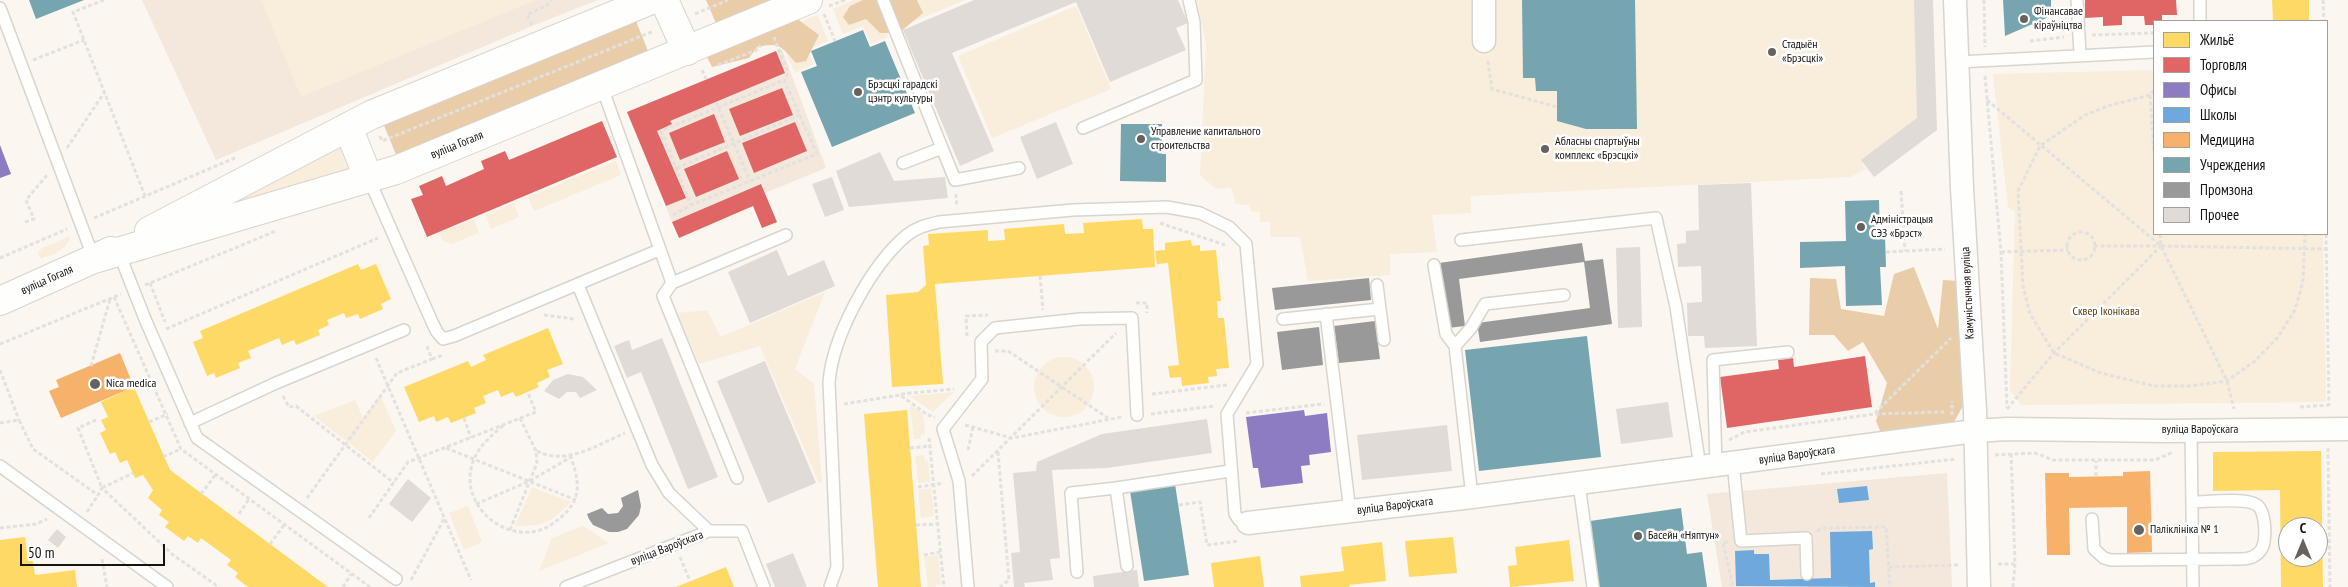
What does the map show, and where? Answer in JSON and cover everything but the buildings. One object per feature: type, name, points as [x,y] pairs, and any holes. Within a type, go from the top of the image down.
[{"type":"main road","name":"вуліца Гогаля","points":[[107,256],[371,115],[651,0]]},
{"type":"main road","points":[[664,0],[695,60]]},
{"type":"main road","name":"вуліца Гогаля","points":[[1,297],[107,256],[396,170],[602,86],[695,60],[815,5]]},
{"type":"main road","points":[[348,127],[368,177]]},
{"type":"street","points":[[1484,0],[1484,41]]},
{"type":"street","name":"Камуністычная вуліца","points":[[1955,0],[1962,188],[1975,421],[1979,587]]},
{"type":"street","name":"вуліца Вароўскага","points":[[1248,523],[1579,484],[1975,421],[2008,429],[2348,429]]},
{"type":"lane","points":[[883,0],[954,180],[1019,168]]},
{"type":"lane","points":[[1083,128],[1196,80],[1194,22],[1189,0]]},
{"type":"lane","points":[[2077,0],[2080,54]]},
{"type":"lane","points":[[2200,0],[2200,20]]},
{"type":"lane","points":[[0,8],[81,224],[132,290],[197,438],[396,579]]},
{"type":"lane","points":[[1958,62],[2080,54],[2153,52]]},
{"type":"lane","points":[[602,86],[672,283]]},
{"type":"lane","points":[[904,163],[942,148]]},
{"type":"lane","points":[[368,177],[432,322],[443,339],[578,285],[659,250]]},
{"type":"lane","points":[[830,587],[836,568],[829,382],[831,363],[836,347],[872,273],[907,234],[922,226],[1073,210],[1167,207],[1200,213],[1229,227],[1246,244],[1257,364],[1227,414],[1230,471],[1235,514],[1239,520],[1248,523]]},
{"type":"lane","points":[[1461,240],[1656,218],[1676,307],[1716,461],[1741,541],[1806,538],[1808,574]]},
{"type":"lane","points":[[736,478],[663,296],[672,283],[786,235]]},
{"type":"lane","points":[[1434,265],[1446,334],[1455,346],[1472,497]]},
{"type":"lane","points":[[578,285],[652,465],[669,493],[709,532]]},
{"type":"lane","points":[[1376,285],[1384,340]]},
{"type":"lane","points":[[1455,346],[1471,328],[1485,304],[1564,295]]},
{"type":"lane","points":[[1283,319],[1380,309]]},
{"type":"lane","points":[[1326,314],[1350,512]]},
{"type":"lane","points":[[968,587],[959,481],[943,429],[982,379],[981,342],[995,328],[1080,319],[1132,318],[1137,415]]},
{"type":"lane","points":[[190,423],[276,383],[404,330]]},
{"type":"lane","points":[[1716,461],[1713,360],[1788,352]]},
{"type":"lane","points":[[2191,430],[2193,587]]},
{"type":"lane","points":[[0,466],[167,587]]},
{"type":"lane","points":[[1076,572],[1071,493],[1230,471]]},
{"type":"lane","points":[[1579,484],[1592,587]]},
{"type":"lane","points":[[1116,488],[1127,566]]},
{"type":"lane","points":[[2092,519],[2094,548],[2104,558],[2120,561],[2241,560],[2252,557],[2263,545],[2263,520],[2257,505],[2247,502],[2192,502]]},
{"type":"lane","name":"вуліца Вароўскага","points":[[566,587],[709,532],[742,530],[764,587]]},
{"type":"path","points":[[104,0],[74,12],[145,196]]},
{"type":"path","points":[[535,33],[527,15],[547,5],[552,0]]},
{"type":"path","points":[[1984,0],[1984,60],[2001,252],[2007,409]]},
{"type":"path","points":[[2324,0],[2324,20]]},
{"type":"path","points":[[815,5],[835,41]]},
{"type":"path","points":[[691,205],[661,131],[784,80],[788,73],[771,30]]},
{"type":"path","points":[[21,65],[84,40]]},
{"type":"path","points":[[1484,41],[1492,89],[1557,107]]},
{"type":"path","points":[[695,60],[706,79]]},
{"type":"path","points":[[673,215],[691,205],[817,154],[784,80]]},
{"type":"path","points":[[2153,91],[2150,95],[2108,106],[2085,115],[2040,146],[2018,191],[2022,286],[2030,314],[2054,353],[2101,373],[2154,386],[2189,386],[2226,381],[2255,361],[2278,337],[2295,310],[2303,281],[2305,235]]},
{"type":"path","points":[[2150,95],[2153,139]]},
{"type":"path","points":[[1987,100],[2161,246]]},
{"type":"path","points":[[716,102],[750,181]]},
{"type":"path","points":[[677,168],[800,116]]},
{"type":"path","points":[[0,258],[245,153]]},
{"type":"path","points":[[954,180],[958,221]]},
{"type":"path","points":[[1901,191],[1905,251]]},
{"type":"path","points":[[2079,232],[2092,237],[2094,246],[2090,257],[2082,260],[2073,257],[2068,250],[2071,237],[2079,232]]},
{"type":"path","points":[[2160,235],[2161,246],[2226,381],[2234,410]]},
{"type":"path","points":[[2291,407],[2329,406],[2326,235]]},
{"type":"path","points":[[257,239],[265,236]]},
{"type":"path","points":[[160,332],[380,237],[383,246]]},
{"type":"path","points":[[2094,246],[2326,249]]},
{"type":"path","points":[[2007,409],[2054,353],[2161,246]]},
{"type":"path","points":[[1886,252],[1948,249]]},
{"type":"path","points":[[2001,252],[2068,250]]},
{"type":"path","points":[[1040,276],[1043,310]]},
{"type":"path","points":[[150,283],[168,328]]},
{"type":"path","points":[[90,366],[110,298]]},
{"type":"path","points":[[540,315],[573,318],[577,326]]},
{"type":"path","points":[[966,316],[969,352],[1008,351],[1109,419]]},
{"type":"path","points":[[918,487],[959,481],[976,475],[1117,331],[1116,318]]},
{"type":"path","points":[[432,322],[423,334],[432,360]]},
{"type":"path","points":[[1875,414],[1954,335]]},
{"type":"path","points":[[370,343],[471,580]]},
{"type":"path","points":[[270,544],[298,510],[387,384],[397,373],[450,352]]},
{"type":"path","points":[[0,370],[19,420],[33,449],[98,495],[102,488],[133,473]]},
{"type":"path","points":[[276,383],[289,407],[296,406],[394,483]]},
{"type":"path","points":[[1152,394],[1227,384]]},
{"type":"path","points":[[837,406],[900,394],[962,388]]},
{"type":"path","points":[[369,518],[408,462],[536,412],[528,393]]},
{"type":"path","points":[[900,394],[928,415],[1012,438],[1109,419],[1154,414]]},
{"type":"path","points":[[1240,414],[1328,404]]},
{"type":"path","points":[[1716,461],[1745,432],[1875,414],[1975,421],[2007,409],[2017,409]]},
{"type":"path","points":[[2224,410],[2243,410]]},
{"type":"path","points":[[934,417],[940,411]]},
{"type":"path","points":[[149,422],[168,414]]},
{"type":"path","points":[[928,415],[928,423]]},
{"type":"path","points":[[464,418],[471,438]]},
{"type":"path","points":[[510,530],[538,463],[536,451],[520,418]]},
{"type":"path","points":[[0,423],[19,420]]},
{"type":"path","points":[[96,420],[78,428],[102,488],[173,555],[219,587]]},
{"type":"path","points":[[504,425],[487,440],[474,460],[470,474],[470,487],[476,504],[485,516],[495,524],[523,533],[539,531],[564,514],[576,500],[577,481],[570,457]]},
{"type":"path","points":[[968,450],[973,427]]},
{"type":"path","points":[[476,504],[530,481],[570,457],[636,428]]},
{"type":"path","points":[[928,431],[944,587]]},
{"type":"path","points":[[2328,445],[2330,587]]},
{"type":"path","points":[[910,448],[929,446]]},
{"type":"path","points":[[446,448],[576,500]]},
{"type":"path","points":[[163,457],[181,449]]},
{"type":"path","points":[[536,451],[547,457],[570,457]]},
{"type":"path","points":[[998,452],[1009,580],[1000,587]]},
{"type":"path","points":[[2096,461],[2096,476]]},
{"type":"path","points":[[201,494],[216,474]]},
{"type":"path","points":[[239,514],[249,499]]},
{"type":"path","points":[[0,528],[36,524],[47,519]]},
{"type":"path","points":[[407,587],[445,519]]},
{"type":"path","points":[[916,525],[938,524]]},
{"type":"path","points":[[1806,538],[1822,528],[1886,527],[1890,587]]},
{"type":"path","points":[[1733,587],[1722,542],[1741,541]]},
{"type":"path","points":[[924,555],[940,552]]},
{"type":"path","points":[[672,560],[689,553]]},
{"type":"path","points":[[680,556],[690,581]]},
{"type":"path","points":[[2013,587],[2015,564]]},
{"type":"path","points":[[1889,566],[1959,565]]},
{"type":"path","points":[[343,587],[351,574]]},
{"type":"shaded area","points":[[142,0],[598,0],[532,26],[216,160]]},
{"type":"shaded area","points":[[706,0],[785,0],[718,28]]},
{"type":"shaded area","points":[[863,0],[917,0],[923,13],[899,33],[880,33],[866,19],[849,25],[843,17],[850,6]]},
{"type":"shaded area","points":[[792,15],[819,35],[806,61],[796,63],[783,49],[771,45],[757,47],[749,58],[712,67],[707,57],[717,48]]},
{"type":"shaded area","points":[[636,21],[650,56],[397,157],[383,123]]},
{"type":"shaded area","points":[[782,49],[826,168],[765,193],[761,184],[672,222],[627,112]]},
{"type":"shaded area","points":[[1914,267],[1938,329],[1943,280],[1959,281],[1969,395],[1954,422],[1933,429],[1883,438],[1876,421],[1887,383],[1863,342],[1848,351],[1834,335],[1809,335],[1810,278],[1836,279],[1841,309],[1884,316],[1894,274]]},
{"type":"shaded area","points":[[1947,473],[1952,587],[1722,587],[1707,494]]},
{"type":"green space","points":[[261,0],[536,0],[301,97]]},
{"type":"green space","points":[[854,0],[874,0],[888,37],[871,44],[863,26],[843,34],[833,9]]},
{"type":"green space","points":[[891,0],[965,0],[902,26]]},
{"type":"green space","name":"Абласны спартыўны комплекс «Брэсцкі»","points":[[1197,0],[1924,0],[1927,125],[1862,164],[1866,169],[1850,177],[1471,196],[1471,213],[1432,215],[1437,252],[1390,254],[1390,275],[1308,281],[1300,237],[1270,237],[1270,222],[1260,222],[1260,212],[1250,211],[1250,205],[1236,204],[1231,187],[1216,189],[1200,175],[1206,44]]},
{"type":"green space","points":[[1076,6],[1111,89],[992,138],[958,56]]},
{"type":"green space","points":[[818,15],[828,41],[807,50],[814,64],[795,73],[776,32]]},
{"type":"green space","name":"Сквер Іконікава","points":[[2153,70],[2153,235],[2323,235],[2326,402],[2021,405],[2010,390],[2015,211],[2008,207],[1993,74]]},
{"type":"green space","points":[[334,145],[344,148],[350,165],[343,174],[189,223]]},
{"type":"green space","points":[[616,161],[621,175],[534,211],[528,197]]},
{"type":"green space","points":[[514,203],[519,217],[491,229],[486,215]]},
{"type":"green space","points":[[474,219],[479,233],[451,244],[443,241],[439,233]]},
{"type":"green space","points":[[70,236],[69,241],[63,248],[41,259],[38,253],[42,248]]},
{"type":"green space","points":[[825,292],[795,369],[814,384],[822,483],[819,483],[760,346],[699,364],[678,313],[707,310],[721,337]]},
{"type":"green space","points":[[1064,357],[1081,362],[1089,370],[1094,387],[1089,404],[1081,412],[1064,417],[1047,412],[1039,404],[1034,387],[1039,370],[1047,362]]},
{"type":"green space","points":[[954,392],[933,412],[910,396]]},
{"type":"green space","points":[[380,395],[396,431],[373,462],[314,416],[355,400],[363,418]]},
{"type":"green space","points":[[910,405],[923,413],[925,434],[920,435],[921,439],[914,439]]},
{"type":"green space","points":[[924,455],[925,461],[928,460],[930,482],[918,483],[915,456]]},
{"type":"green space","points":[[532,487],[571,502],[558,515],[546,522],[515,526]]},
{"type":"green space","points":[[931,488],[934,516],[921,518],[918,490]]},
{"type":"green space","points":[[468,506],[482,542],[464,550],[449,513]]},
{"type":"green space","points":[[583,526],[609,543],[539,571],[552,538]]},
{"type":"green space","points":[[938,555],[941,584],[936,585],[936,587],[928,587],[924,557]]},
{"type":"place","name":"Фінансавае кіраўніцтва","points":[[2024,19]]},
{"type":"place","name":"Стадыён «Брэсцкі»","points":[[1772,52]]},
{"type":"place","name":"Брэсцкі гарадскі цэнтр культуры","points":[[858,92]]},
{"type":"place","name":"Управление капитального строительства","points":[[1141,139]]},
{"type":"place","name":"Абласны спартыўны комплекс «Брэсцкі»","points":[[1545,149]]},
{"type":"place","name":"Адміністрацыя СЭЗ «Брэст»","points":[[1861,227]]},
{"type":"place","name":"Nica medica","points":[[95,384]]},
{"type":"place","name":"Паліклініка № 1","points":[[2139,530]]},
{"type":"place","name":"Басейн «Няптун»","points":[[1638,536]]}]
